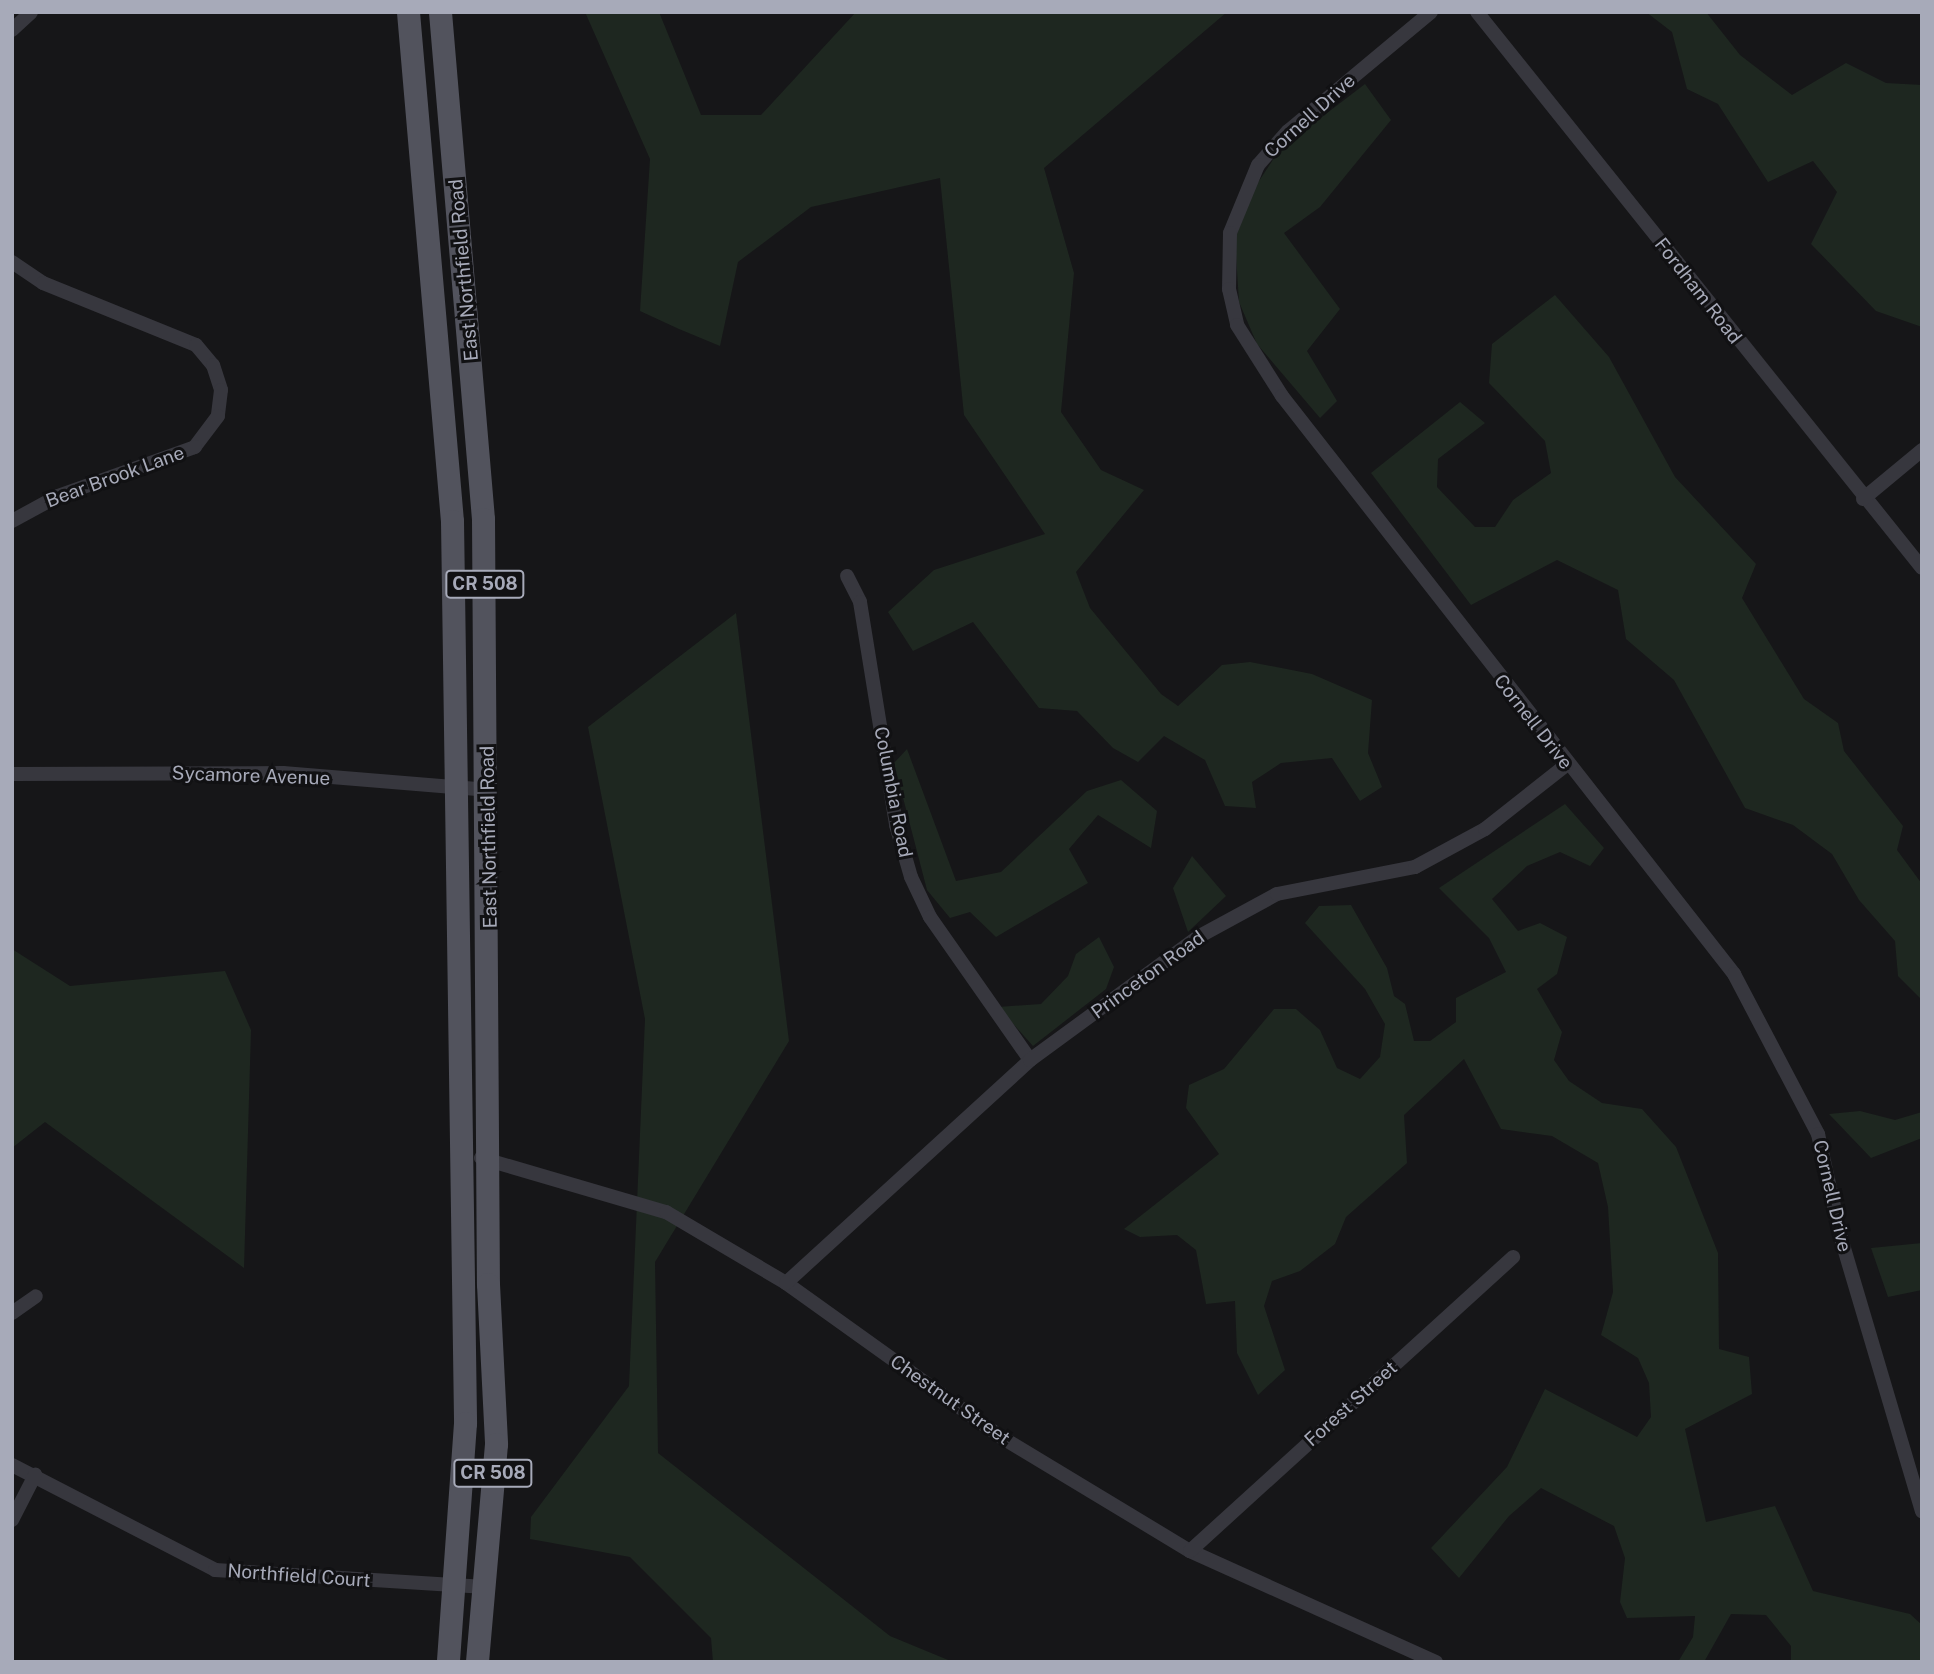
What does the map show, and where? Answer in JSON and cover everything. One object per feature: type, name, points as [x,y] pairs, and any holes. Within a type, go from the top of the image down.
[{"type":"main road","name":"East Northfield Road","points":[[408,12],[432,260],[452,521],[458,791],[465,1423],[458,1585],[448,1662]]},
{"type":"main road","name":"East Northfield Road","points":[[440,12],[484,519],[489,790],[489,1158],[496,1444],[477,1662]]},
{"type":"main road","points":[[432,260],[463,253]]},
{"type":"main road","points":[[452,521],[484,519]]},
{"type":"street","points":[[12,30],[31,12]]},
{"type":"street","name":"Cornell Drive","points":[[1431,12],[1288,131],[1258,165],[1230,233],[1228,289],[1254,359],[1566,765],[1728,966],[1791,1074],[1818,1134],[1841,1238],[1922,1511]]},
{"type":"street","name":"Fordham Road","points":[[1478,12],[1863,499],[1922,568]]},
{"type":"street","name":"Bear Brook Lane","points":[[12,262],[43,283],[196,345],[213,365],[222,390],[218,416],[195,447],[58,496],[12,521]]},
{"type":"street","points":[[1863,499],[1922,450]]},
{"type":"street","name":"Columbia Road","points":[[847,576],[860,602],[896,825],[911,877],[930,918],[1030,1060]]},
{"type":"street","name":"Princeton Road","points":[[786,1283],[1030,1060],[1198,937],[1277,894],[1415,867],[1485,829],[1566,765]]},
{"type":"street","name":"Sycamore Avenue","points":[[12,774],[283,773],[458,791],[489,790]]},
{"type":"street","name":"Chestnut Street","points":[[462,1156],[489,1158],[640,1200],[786,1283],[1001,1437],[1190,1551],[1436,1662]]},
{"type":"street","name":"Forest Street","points":[[1190,1551],[1513,1257]]},
{"type":"street","points":[[12,1313],[36,1296]]},
{"type":"street","name":"Northfield Court","points":[[12,1465],[215,1570],[485,1587]]},
{"type":"street","points":[[12,1520],[35,1475]]},
{"type":"shaded area","points":[[585,12],[659,12],[701,115],[761,115],[856,12],[1227,12],[1044,168],[1074,273],[1061,412],[1101,470],[1144,490],[1076,572],[1090,608],[1161,694],[1178,706],[1222,665],[1250,662],[1312,674],[1372,700],[1368,753],[1382,787],[1360,801],[1332,758],[1281,763],[1252,782],[1256,808],[1225,806],[1205,760],[1164,736],[1138,762],[1113,748],[1077,711],[1039,708],[973,622],[913,651],[888,612],[934,570],[1045,534],[964,415],[940,178],[811,207],[738,262],[720,346],[640,311],[650,159]]},
{"type":"shaded area","points":[[1646,12],[1706,12],[1740,55],[1792,95],[1846,63],[1886,83],[1922,85],[1922,327],[1876,311],[1811,244],[1837,192],[1813,161],[1768,182],[1718,104],[1687,89],[1672,32]]},
{"type":"shaded area","points":[[1365,84],[1391,120],[1320,207],[1284,233],[1340,309],[1307,351],[1337,401],[1320,418],[1257,344],[1239,302],[1235,239],[1253,190],[1280,149]]},
{"type":"shaded area","points":[[1555,295],[1609,357],[1675,477],[1756,564],[1742,598],[1804,699],[1838,723],[1844,751],[1903,826],[1897,850],[1922,884],[1922,1000],[1898,976],[1895,941],[1859,900],[1832,854],[1793,825],[1745,808],[1674,680],[1626,639],[1618,590],[1557,560],[1471,605],[1371,473],[1460,402],[1485,423],[1438,459],[1437,487],[1475,527],[1495,527],[1513,500],[1551,473],[1545,441],[1489,383],[1492,344]]},
{"type":"shaded area","points":[[736,613],[789,1041],[655,1262],[658,1453],[890,1636],[953,1662],[713,1662],[711,1638],[630,1557],[530,1539],[531,1517],[629,1386],[645,1019],[588,727]]},
{"type":"shaded area","points":[[907,749],[956,881],[1001,872],[1087,791],[1121,780],[1157,811],[1151,848],[1098,815],[1069,849],[1088,883],[996,937],[970,912],[950,918],[927,890],[894,763]]},
{"type":"shaded area","points":[[1565,804],[1604,848],[1590,866],[1560,852],[1527,866],[1492,899],[1518,931],[1540,923],[1567,937],[1557,974],[1537,989],[1562,1032],[1554,1060],[1569,1081],[1602,1103],[1642,1109],[1676,1147],[1718,1253],[1719,1349],[1749,1357],[1752,1394],[1685,1429],[1706,1522],[1775,1506],[1813,1591],[1910,1614],[1922,1625],[1922,1662],[1791,1662],[1791,1646],[1766,1615],[1731,1614],[1704,1662],[1678,1662],[1693,1637],[1695,1616],[1627,1618],[1620,1602],[1625,1558],[1614,1526],[1541,1488],[1509,1516],[1459,1578],[1431,1548],[1507,1467],[1545,1389],[1637,1437],[1651,1417],[1649,1383],[1638,1358],[1601,1335],[1613,1292],[1608,1207],[1598,1163],[1552,1136],[1501,1129],[1464,1059],[1404,1115],[1407,1163],[1346,1217],[1335,1244],[1300,1271],[1272,1281],[1264,1306],[1285,1370],[1258,1395],[1237,1353],[1235,1301],[1206,1304],[1196,1250],[1177,1235],[1140,1237],[1124,1229],[1219,1154],[1186,1108],[1189,1085],[1224,1069],[1274,1009],[1296,1009],[1320,1030],[1337,1068],[1360,1079],[1380,1057],[1385,1024],[1365,989],[1305,923],[1319,906],[1351,905],[1387,968],[1394,996],[1405,1004],[1414,1041],[1430,1041],[1456,1022],[1456,998],[1506,972],[1489,938],[1439,888]]},
{"type":"shaded area","points":[[1192,856],[1226,896],[1188,932],[1173,888]]},
{"type":"shaded area","points":[[1099,937],[1114,967],[1106,989],[1033,1046],[998,1007],[1041,1004],[1068,976],[1076,954]]},
{"type":"shaded area","points":[[12,949],[70,986],[225,971],[251,1030],[244,1268],[45,1122],[12,1148]]},
{"type":"shaded area","points":[[1860,1111],[1895,1120],[1922,1112],[1922,1138],[1871,1158],[1829,1114]]},
{"type":"shaded area","points":[[1922,1243],[1922,1290],[1888,1297],[1871,1248]]}]
